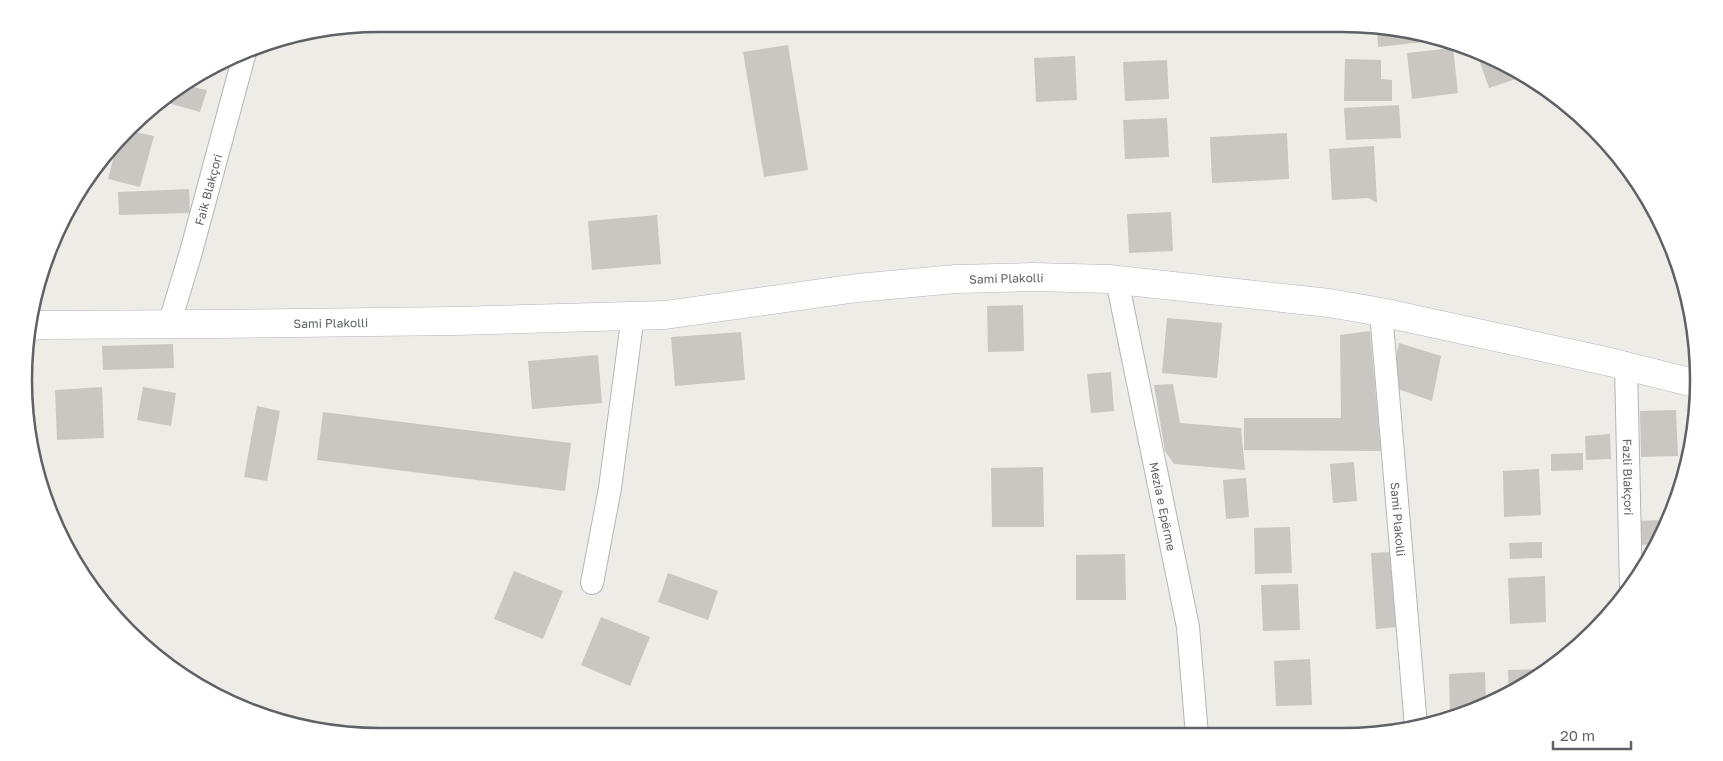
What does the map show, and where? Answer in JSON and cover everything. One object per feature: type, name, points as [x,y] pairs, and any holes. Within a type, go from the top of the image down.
[{"type":"street","name":"Faik Blakçori","points":[[169,325],[191,252],[243,61]]},
{"type":"street","name":"Sami Plakolli","points":[[37,326],[454,321],[665,314],[857,288],[956,279],[1117,280],[1329,303],[1381,312],[1690,382]]},
{"type":"street","name":"Mezia e Epërme","points":[[1117,280],[1188,627],[1196,728]]},
{"type":"street","name":"Sami Plakolli","points":[[1381,312],[1416,721]]},
{"type":"street","points":[[592,583],[610,488],[632,315]]},
{"type":"street","name":"Fazli Blakçori","points":[[1626,366],[1631,576]]},
{"type":"building","points":[[1377,34],[1423,42],[1378,47]]},
{"type":"building","points":[[788,45],[808,170],[764,177],[743,52]]},
{"type":"building","points":[[1447,49],[1453,51],[1458,93],[1412,99],[1407,53]]},
{"type":"building","points":[[1075,56],[1077,100],[1036,102],[1034,58]]},
{"type":"building","points":[[1345,59],[1381,60],[1381,79],[1392,80],[1392,101],[1344,101]]},
{"type":"building","points":[[1167,60],[1169,99],[1125,101],[1123,62]]},
{"type":"building","points":[[1479,61],[1516,79],[1489,88]]},
{"type":"building","points":[[193,87],[207,90],[200,112],[170,103]]},
{"type":"building","points":[[1399,105],[1401,138],[1346,140],[1344,108]]},
{"type":"building","points":[[1167,118],[1169,157],[1125,159],[1123,120]]},
{"type":"building","points":[[136,132],[154,136],[140,187],[108,179],[114,158],[134,134]]},
{"type":"building","points":[[1287,133],[1289,179],[1212,183],[1210,137]]},
{"type":"building","points":[[1374,146],[1377,203],[1369,198],[1332,200],[1329,149]]},
{"type":"building","points":[[189,189],[190,213],[119,215],[118,192]]},
{"type":"building","points":[[1171,212],[1173,251],[1129,253],[1127,214]]},
{"type":"building","points":[[657,215],[661,264],[592,270],[588,221]]},
{"type":"building","points":[[1023,305],[1024,351],[988,352],[987,306]]},
{"type":"building","points":[[1167,318],[1222,323],[1217,378],[1162,373]]},
{"type":"building","points":[[1370,331],[1381,451],[1244,450],[1244,418],[1341,418],[1340,335]]},
{"type":"building","points":[[741,332],[745,380],[675,386],[671,337]]},
{"type":"building","points":[[1399,343],[1441,356],[1432,401],[1389,386]]},
{"type":"building","points":[[173,344],[174,368],[103,370],[102,346]]},
{"type":"building","points":[[598,355],[602,403],[532,409],[528,361]]},
{"type":"building","points":[[1111,372],[1114,411],[1091,413],[1087,374]]},
{"type":"building","points":[[1173,384],[1180,423],[1241,428],[1245,470],[1174,464],[1165,451],[1154,385]]},
{"type":"building","points":[[102,387],[104,438],[57,440],[55,390]]},
{"type":"building","points":[[143,387],[176,393],[171,426],[137,420]]},
{"type":"building","points":[[257,406],[280,411],[267,481],[244,477]]},
{"type":"building","points":[[1676,410],[1678,456],[1641,457],[1640,411]]},
{"type":"building","points":[[323,412],[571,443],[565,491],[317,460]]},
{"type":"building","points":[[1610,434],[1611,459],[1586,460],[1585,436]]},
{"type":"building","points":[[1583,453],[1583,470],[1551,471],[1551,454]]},
{"type":"building","points":[[1354,462],[1357,501],[1333,503],[1330,464]]},
{"type":"building","points":[[1043,467],[1044,527],[992,527],[991,468]]},
{"type":"building","points":[[1539,469],[1541,515],[1504,517],[1503,471]]},
{"type":"building","points":[[1246,478],[1249,517],[1226,519],[1223,480]]},
{"type":"building","points":[[1661,520],[1649,544],[1638,545],[1637,521]]},
{"type":"building","points":[[1290,527],[1292,573],[1255,574],[1254,528]]},
{"type":"building","points":[[1542,542],[1542,558],[1510,559],[1509,543]]},
{"type":"building","points":[[1393,552],[1398,627],[1376,629],[1371,553]]},
{"type":"building","points":[[1125,554],[1126,600],[1076,600],[1076,555]]},
{"type":"building","points":[[514,571],[563,591],[543,639],[494,619]]},
{"type":"building","points":[[668,573],[718,591],[708,620],[658,602]]},
{"type":"building","points":[[1545,576],[1546,622],[1510,624],[1508,578]]},
{"type":"building","points":[[1298,584],[1300,630],[1263,631],[1261,585]]},
{"type":"building","points":[[601,617],[650,637],[630,686],[581,665]]},
{"type":"building","points":[[1310,659],[1312,705],[1276,706],[1274,661]]},
{"type":"building","points":[[1537,669],[1509,686],[1508,670]]},
{"type":"building","points":[[1485,672],[1486,698],[1450,711],[1449,674]]}]
